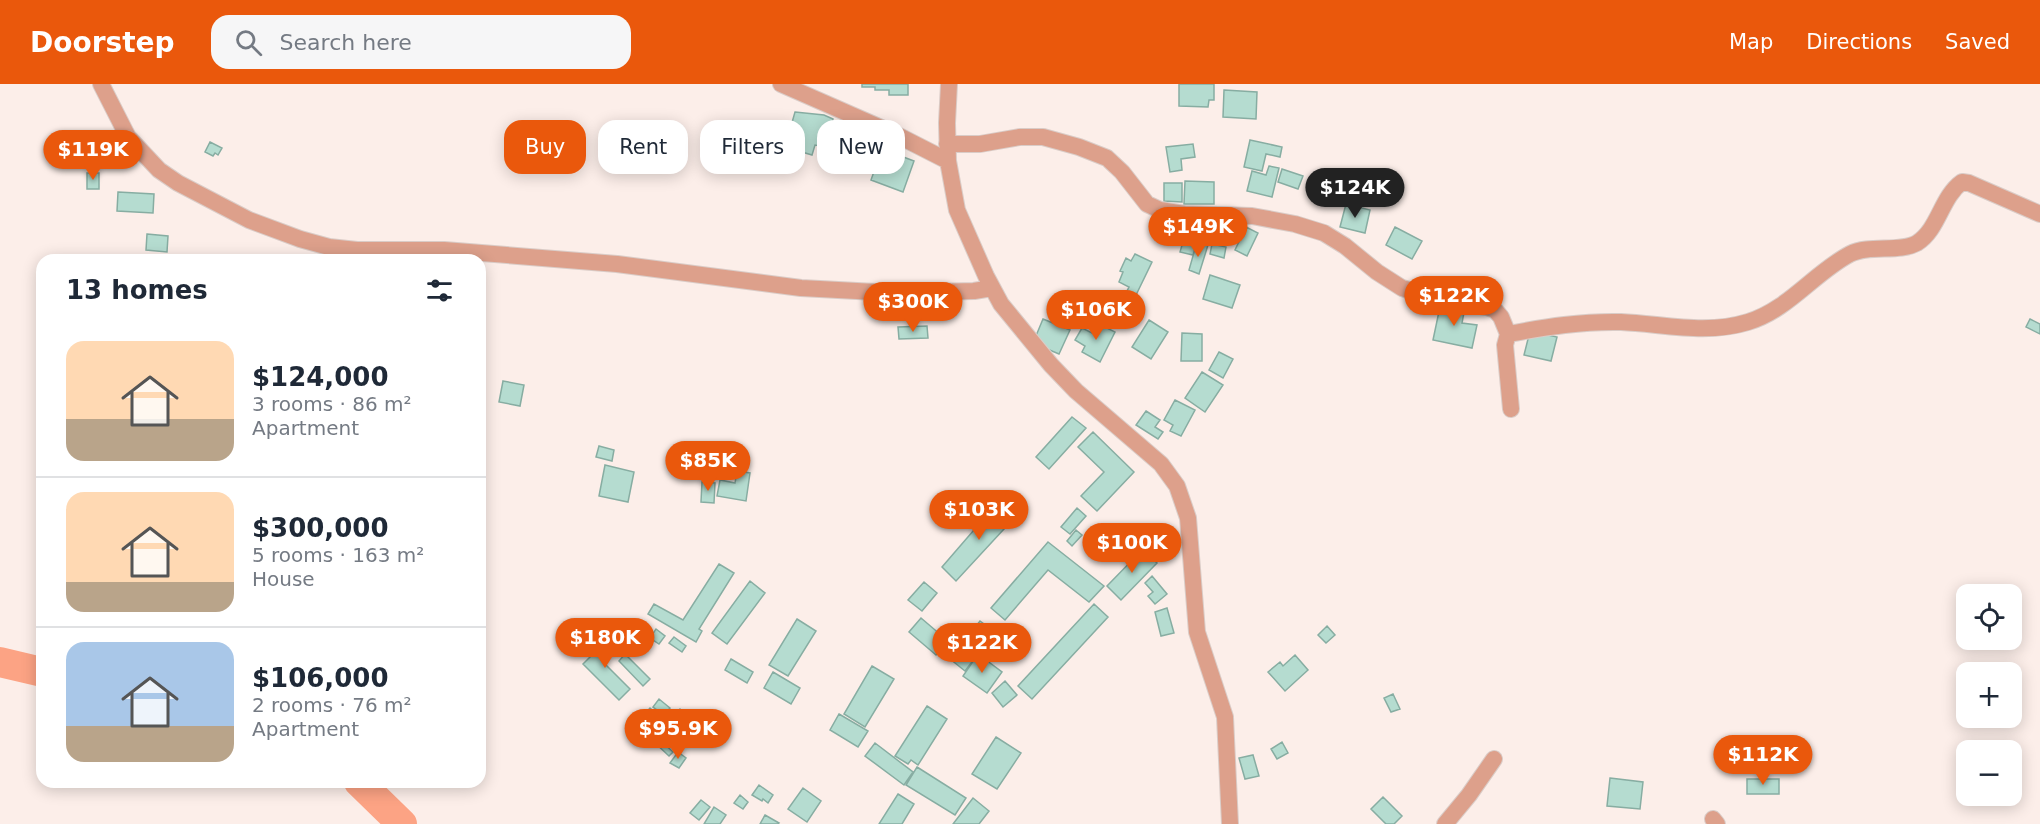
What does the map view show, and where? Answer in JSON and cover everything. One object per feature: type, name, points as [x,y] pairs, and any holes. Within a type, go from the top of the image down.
[{"type":"street","points":[[101,84],[128,137],[159,170],[178,183],[249,220],[329,247],[357,250],[444,250],[617,264],[801,288],[894,292],[974,291],[992,288]]},
{"type":"street","points":[[781,84],[895,134],[948,161]]},
{"type":"street","points":[[949,84],[948,161],[957,210],[1001,304],[1051,365],[1076,391],[1161,464],[1177,486],[1188,518],[1197,632],[1225,717],[1230,824]]},
{"type":"street","points":[[947,144],[980,144],[1020,137],[1043,137],[1096,152],[1107,158],[1122,172],[1138,195],[1154,207],[1184,214],[1252,216],[1295,224],[1324,233],[1402,288],[1419,294],[1495,310],[1501,317],[1508,334],[1505,345],[1511,409]]},
{"type":"street","points":[[1508,334],[1569,323],[1622,322],[1686,329],[1722,328],[1750,322],[1772,311],[1851,253],[1880,247],[1914,244],[1926,236],[1954,187],[1962,182],[1970,183],[2040,214]]},
{"type":"street","points":[[1445,824],[1494,759]]},
{"type":"building","points":[[862,84],[908,84],[908,95],[889,95],[889,90],[875,90],[875,87],[862,87]]},
{"type":"building","points":[[1179,84],[1214,84],[1214,100],[1209,100],[1208,107],[1179,106]]},
{"type":"building","points":[[1224,90],[1257,92],[1256,119],[1223,117]]},
{"type":"building","points":[[795,112],[824,115],[833,119],[817,120],[817,145],[815,145],[812,155],[805,153],[805,120],[793,120]]},
{"type":"building","points":[[1250,140],[1282,147],[1280,157],[1266,154],[1262,171],[1244,167]]},
{"type":"building","points":[[210,142],[222,148],[218,155],[215,153],[213,156],[205,152]]},
{"type":"building","points":[[1193,144],[1195,157],[1181,159],[1182,170],[1170,172],[1166,147]]},
{"type":"building","points":[[74,146],[86,146],[86,156],[73,155]]},
{"type":"building","points":[[905,158],[914,161],[903,192],[871,180],[873,174],[905,174]]},
{"type":"building","points":[[1269,166],[1279,168],[1272,197],[1247,191],[1252,171],[1266,175]]},
{"type":"building","points":[[1282,169],[1303,176],[1298,189],[1278,182]]},
{"type":"building","points":[[87,173],[99,173],[99,189],[87,189]]},
{"type":"building","points":[[1185,181],[1214,182],[1214,204],[1184,204]]},
{"type":"building","points":[[1164,183],[1182,183],[1182,202],[1164,201]]},
{"type":"building","points":[[118,192],[154,194],[153,213],[117,211]]},
{"type":"building","points":[[1346,204],[1370,210],[1365,233],[1340,227]]},
{"type":"building","points":[[1246,227],[1258,233],[1247,256],[1235,250]]},
{"type":"building","points":[[1395,227],[1422,241],[1412,259],[1386,245]]},
{"type":"building","points":[[147,234],[168,236],[167,252],[146,250]]},
{"type":"building","points":[[1185,235],[1198,238],[1193,255],[1180,252]]},
{"type":"building","points":[[1197,242],[1208,245],[1199,274],[1189,270]]},
{"type":"building","points":[[1212,244],[1226,247],[1224,258],[1210,254]]},
{"type":"building","points":[[1135,254],[1152,262],[1136,295],[1127,291],[1129,287],[1119,282],[1123,272],[1120,271],[1126,258],[1131,261]]},
{"type":"building","points":[[1210,275],[1240,285],[1232,308],[1203,299]]},
{"type":"building","points":[[1115,291],[1136,302],[1123,325],[1103,315]]},
{"type":"building","points":[[1441,302],[1465,307],[1462,323],[1477,325],[1472,348],[1433,340]]},
{"type":"building","points":[[1043,319],[1070,330],[1059,354],[1033,343]]},
{"type":"building","points":[[2030,319],[2040,324],[2040,334],[2026,327]]},
{"type":"building","points":[[1149,320],[1168,332],[1151,359],[1132,347]]},
{"type":"building","points":[[1097,323],[1115,332],[1100,362],[1082,352],[1085,346],[1075,340],[1082,328],[1092,333]]},
{"type":"building","points":[[927,326],[928,338],[899,339],[898,327]]},
{"type":"building","points":[[1530,331],[1557,337],[1551,361],[1524,355]]},
{"type":"building","points":[[1182,333],[1202,334],[1202,361],[1181,361]]},
{"type":"building","points":[[1219,352],[1233,359],[1223,378],[1209,370]]},
{"type":"building","points":[[1202,372],[1223,385],[1205,412],[1185,398]]},
{"type":"building","points":[[503,381],[524,385],[520,406],[499,402]]},
{"type":"building","points":[[1175,400],[1195,410],[1181,436],[1170,431],[1173,425],[1164,420]]},
{"type":"building","points":[[1146,411],[1160,420],[1155,427],[1163,432],[1158,439],[1136,425]]},
{"type":"building","points":[[1072,417],[1086,428],[1049,469],[1036,457]]},
{"type":"building","points":[[1093,432],[1134,472],[1097,511],[1081,496],[1104,472],[1078,447]]},
{"type":"building","points":[[599,446],[614,450],[612,461],[596,457]]},
{"type":"building","points":[[605,465],[634,472],[628,502],[599,496]]},
{"type":"building","points":[[737,471],[750,473],[746,501],[717,496],[720,480],[735,483]]},
{"type":"building","points":[[702,482],[715,483],[714,503],[701,502]]},
{"type":"building","points":[[999,501],[1016,516],[956,581],[942,567]]},
{"type":"building","points":[[1077,508],[1086,516],[1070,534],[1061,527]]},
{"type":"building","points":[[1076,530],[1082,535],[1072,546],[1067,541]]},
{"type":"building","points":[[1048,542],[1104,586],[1089,602],[1048,570],[1005,620],[991,608]]},
{"type":"building","points":[[1143,549],[1157,563],[1121,600],[1107,586]]},
{"type":"building","points":[[719,564],[734,573],[699,629],[702,631],[696,642],[648,614],[654,604],[683,620]]},
{"type":"building","points":[[1152,576],[1167,594],[1155,604],[1148,596],[1153,592],[1145,583]]},
{"type":"building","points":[[750,581],[765,593],[727,644],[712,633]]},
{"type":"building","points":[[924,582],[937,593],[922,611],[908,600]]},
{"type":"building","points":[[1094,604],[1108,617],[1032,699],[1018,686]]},
{"type":"building","points":[[1167,608],[1174,633],[1161,636],[1155,612]]},
{"type":"building","points":[[921,618],[948,641],[936,655],[909,632]]},
{"type":"building","points":[[797,619],[816,631],[788,676],[769,665]]},
{"type":"building","points":[[980,621],[995,632],[965,671],[950,659]]},
{"type":"building","points":[[1327,626],[1335,635],[1326,643],[1318,635]]},
{"type":"building","points":[[656,629],[665,636],[659,644],[650,638]]},
{"type":"building","points":[[605,636],[616,646],[601,660],[630,689],[619,700],[583,664],[591,656],[588,653]]},
{"type":"building","points":[[674,637],[686,646],[682,652],[669,643]]},
{"type":"building","points":[[625,654],[650,679],[643,686],[619,661]]},
{"type":"building","points":[[978,654],[1002,672],[987,693],[963,676]]},
{"type":"building","points":[[1295,655],[1308,670],[1285,691],[1268,672],[1280,662],[1283,666]]},
{"type":"building","points":[[731,659],[753,672],[747,683],[725,670]]},
{"type":"building","points":[[872,666],[894,679],[865,727],[844,714]]},
{"type":"building","points":[[773,672],[800,688],[791,704],[764,688]]},
{"type":"building","points":[[1005,681],[1017,695],[1003,707],[992,693]]},
{"type":"building","points":[[1393,694],[1400,709],[1391,712],[1384,698]]},
{"type":"building","points":[[659,699],[670,708],[664,715],[653,707]]},
{"type":"building","points":[[927,706],[947,719],[918,765],[911,760],[908,764],[895,756]]},
{"type":"building","points":[[650,708],[663,720],[657,727],[644,715]]},
{"type":"building","points":[[680,709],[697,722],[691,730],[674,717]]},
{"type":"building","points":[[839,714],[868,731],[858,747],[830,730]]},
{"type":"building","points":[[996,737],[1021,753],[997,789],[972,774]]},
{"type":"building","points":[[658,738],[673,752],[669,756],[654,742]]},
{"type":"building","points":[[1282,742],[1288,753],[1277,759],[1271,749]]},
{"type":"building","points":[[875,743],[913,772],[904,785],[865,756]]},
{"type":"building","points":[[678,752],[686,758],[679,768],[670,763]]},
{"type":"building","points":[[1253,755],[1259,776],[1245,779],[1239,758]]},
{"type":"building","points":[[917,767],[966,798],[955,815],[906,785]]},
{"type":"building","points":[[1610,778],[1643,782],[1640,809],[1607,806]]},
{"type":"building","points":[[1747,779],[1779,779],[1779,794],[1747,794]]},
{"type":"building","points":[[759,785],[773,795],[768,803],[752,795]]},
{"type":"building","points":[[803,788],[821,801],[807,822],[788,809]]},
{"type":"building","points":[[898,794],[914,804],[902,824],[879,824]]},
{"type":"building","points":[[740,795],[748,802],[743,809],[734,803]]},
{"type":"building","points":[[1383,797],[1402,816],[1394,824],[1386,824],[1371,809]]},
{"type":"building","points":[[973,798],[989,811],[979,824],[953,824]]},
{"type":"building","points":[[701,800],[710,807],[699,820],[690,813]]},
{"type":"building","points":[[714,807],[726,815],[720,824],[704,824]]},
{"type":"building","points":[[765,815],[779,823],[760,824]]},
{"type":"waterway","points":[[0,662],[36,671]]},
{"type":"waterway","points":[[365,788],[402,824]]}]
